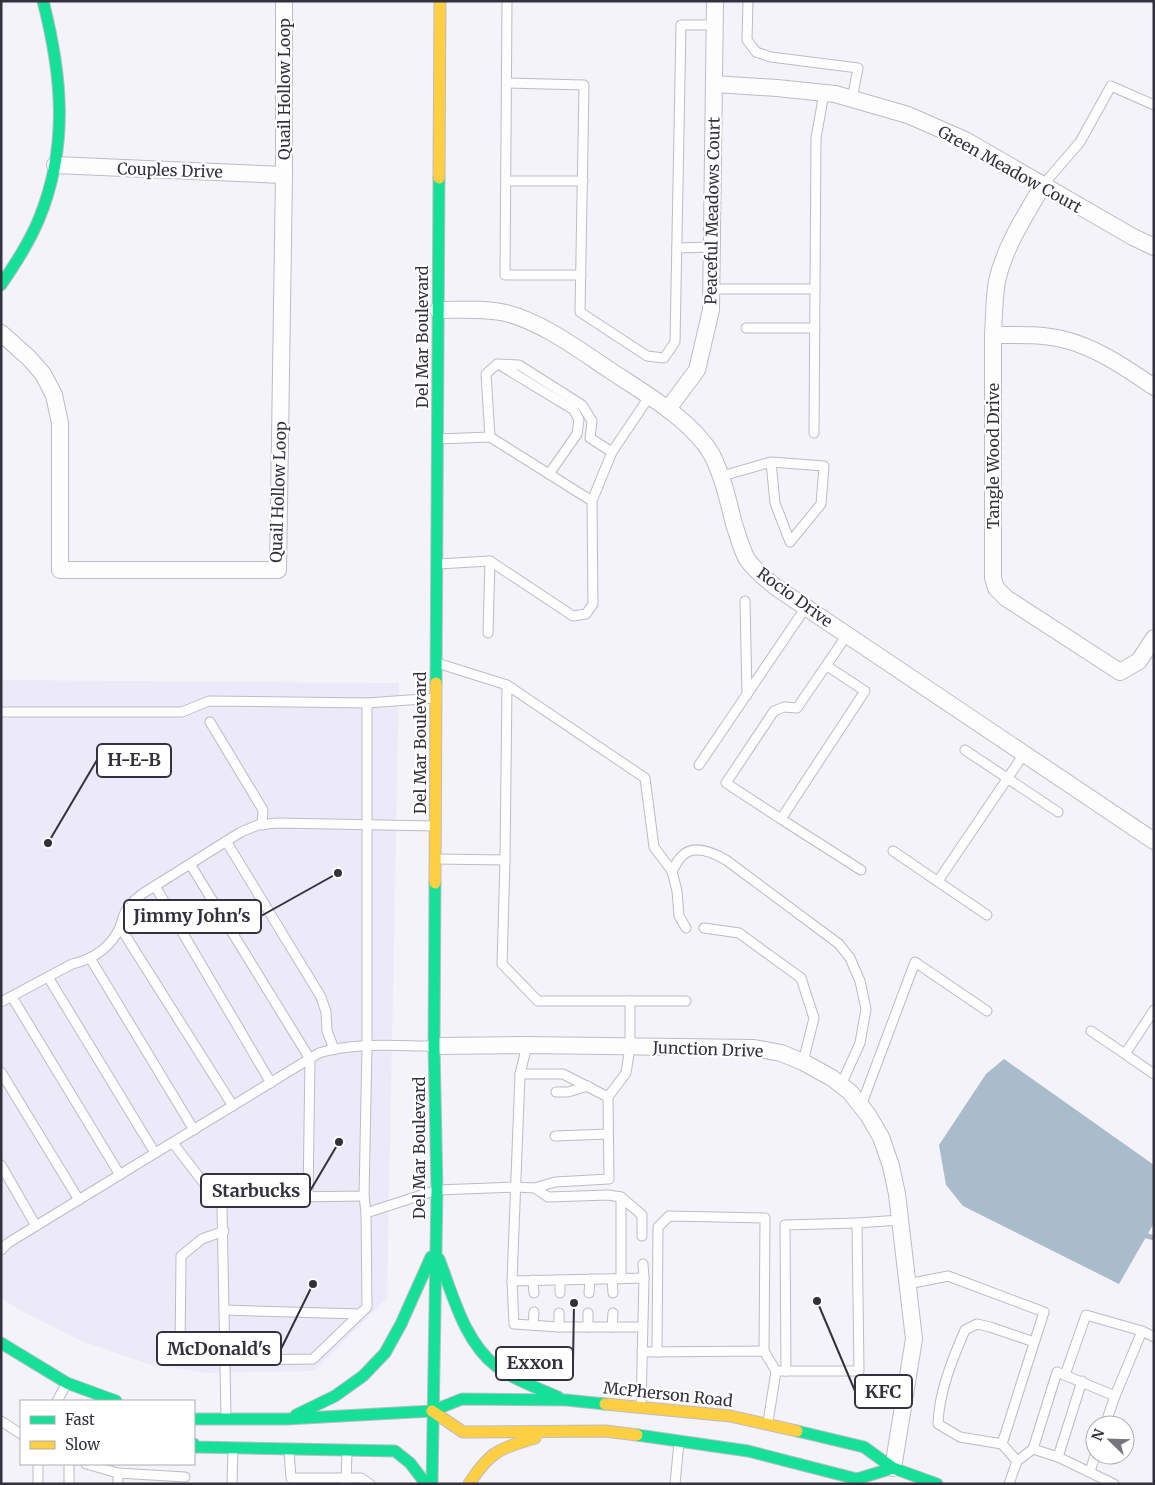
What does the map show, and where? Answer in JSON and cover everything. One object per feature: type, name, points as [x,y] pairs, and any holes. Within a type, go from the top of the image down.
[{"type":"main road","points":[[1,285],[30,241],[46,202],[56,165],[61,113],[58,66],[43,1]]},
{"type":"main road","name":"Del Mar Boulevard","points":[[432,1484],[434,1248],[438,1190],[434,1046],[441,1]]},
{"type":"main road","points":[[434,1248],[464,1322],[479,1349],[502,1370],[566,1400]]},
{"type":"main road","points":[[287,1419],[335,1396],[363,1376],[385,1354],[401,1324],[434,1248]]},
{"type":"main road","points":[[1,1343],[67,1383],[113,1400]]},
{"type":"main road","name":"McPherson Road","points":[[195,1419],[287,1419],[432,1412],[462,1399],[566,1400],[730,1416],[768,1424],[864,1447],[892,1472],[938,1484]]},
{"type":"main road","points":[[432,1412],[463,1432],[605,1431],[748,1451],[857,1479],[892,1472]]},
{"type":"main road","points":[[469,1484],[482,1465],[494,1454],[514,1444],[556,1431]]},
{"type":"main road","points":[[195,1446],[395,1451],[410,1464],[426,1484]]},
{"type":"street","name":"Quail Hollow Loop","points":[[1,333],[29,358],[43,374],[54,395],[60,423],[60,570],[278,570],[284,175],[284,1]]},
{"type":"street","name":"Peaceful Meadows Court","points":[[668,408],[698,370],[711,310],[715,1]]},
{"type":"street","name":"Green Meadow Court","points":[[714,84],[835,94],[908,115],[965,140],[1133,238],[1154,247]]},
{"type":"street","name":"Couples Drive","points":[[56,165],[284,175]]},
{"type":"street","name":"Tangle Wood Drive","points":[[1043,185],[1008,247],[997,281],[994,300],[992,578],[996,588],[1006,598],[1120,672],[1139,661],[1154,638]]},
{"type":"street","name":"Rocio Drive","points":[[438,310],[490,311],[524,319],[577,348],[668,408],[699,437],[711,454],[722,476],[739,539],[747,558],[758,572],[777,588],[1154,841]]},
{"type":"street","points":[[993,335],[1038,336],[1061,339],[1081,345],[1154,387]]},
{"type":"street","name":"Junction Drive","points":[[434,1046],[527,1045],[754,1048],[781,1053],[803,1062],[832,1078],[850,1092],[868,1115],[881,1137],[891,1166],[897,1194],[908,1284],[914,1339],[892,1472]]},
{"type":"lane","points":[[507,1],[505,274],[581,275]]},
{"type":"lane","points":[[748,1],[747,40],[756,52],[770,57],[858,68],[852,99]]},
{"type":"lane","points":[[507,83],[584,85],[580,312],[647,356],[664,358],[675,342],[681,24],[715,25]]},
{"type":"lane","points":[[1043,185],[1080,142],[1111,86],[1154,105]]},
{"type":"lane","points":[[814,432],[816,138],[824,93]]},
{"type":"lane","points":[[506,181],[583,181]]},
{"type":"lane","points":[[677,248],[712,247]]},
{"type":"lane","points":[[711,289],[816,288]]},
{"type":"lane","points":[[746,328],[815,328]]},
{"type":"lane","points":[[490,437],[486,374],[497,364],[519,365],[582,405],[592,421],[590,438],[612,452]]},
{"type":"lane","points":[[497,364],[574,410],[579,420],[577,434],[549,474]]},
{"type":"lane","points":[[437,564],[490,561],[573,616],[586,614],[593,604],[592,501],[612,452],[649,397]]},
{"type":"lane","points":[[437,439],[490,437],[592,501]]},
{"type":"lane","points":[[722,476],[770,462],[824,466],[821,504],[790,542],[775,503],[770,462]]},
{"type":"lane","points":[[488,633],[490,561]]},
{"type":"lane","points":[[745,601],[747,695]]},
{"type":"lane","points":[[700,764],[806,607]]},
{"type":"lane","points":[[847,635],[797,708],[784,707],[774,711],[726,783],[862,870]]},
{"type":"lane","points":[[437,663],[507,685],[644,778],[654,847],[672,871],[677,891],[679,916],[686,928]]},
{"type":"lane","points":[[781,819],[865,691],[827,666]]},
{"type":"lane","points":[[507,685],[502,964],[538,1001],[686,1001]]},
{"type":"lane","points":[[1,712],[182,712],[210,701],[368,702],[436,698]]},
{"type":"lane","points":[[225,1360],[313,1359],[367,1307],[366,1213],[364,1196],[367,1047],[368,702]]},
{"type":"lane","points":[[210,722],[263,810],[262,825]]},
{"type":"lane","points":[[965,750],[1058,812]]},
{"type":"lane","points":[[938,881],[1024,754]]},
{"type":"lane","points":[[1,1002],[72,964],[97,955],[109,944],[120,927],[131,902],[241,832],[262,825],[277,823],[436,826]]},
{"type":"lane","points":[[226,841],[321,997],[326,1012],[327,1031],[334,1048]]},
{"type":"lane","points":[[672,871],[682,856],[696,850],[713,853],[726,860],[839,944],[850,958],[860,981],[866,1009],[860,1043],[841,1085]]},
{"type":"lane","points":[[893,851],[988,915]]},
{"type":"lane","points":[[436,859],[505,860]]},
{"type":"lane","points":[[190,864],[310,1059],[308,1197]]},
{"type":"lane","points":[[155,886],[271,1082]]},
{"type":"lane","points":[[120,927],[232,1106]]},
{"type":"lane","points":[[704,928],[739,933],[801,978],[814,1018],[803,1062]]},
{"type":"lane","points":[[90,958],[194,1130]]},
{"type":"lane","points":[[861,1106],[915,962],[987,1011]]},
{"type":"lane","points":[[48,977],[155,1153]]},
{"type":"lane","points":[[12,997],[120,1175]]},
{"type":"lane","points":[[366,1213],[438,1190],[535,1188],[555,1182],[609,1179],[608,1097],[626,1073],[630,1047],[630,1001]]},
{"type":"lane","points":[[1125,1054],[1154,1010]]},
{"type":"lane","points":[[1091,1031],[1154,1074]]},
{"type":"lane","points":[[527,1045],[520,1074],[524,1092],[518,1136],[515,1187],[512,1281],[514,1324],[559,1327],[642,1327]]},
{"type":"lane","points":[[2,1249],[36,1226],[319,1053],[334,1048],[349,1047],[434,1046]]},
{"type":"lane","points":[[1,1072],[79,1200]]},
{"type":"lane","points":[[520,1074],[562,1074],[608,1097]]},
{"type":"lane","points":[[556,1092],[568,1092],[588,1086]]},
{"type":"lane","points":[[555,1136],[608,1134]]},
{"type":"lane","points":[[518,1136],[528,1137]]},
{"type":"lane","points":[[173,1143],[222,1207],[224,1231],[226,1420]]},
{"type":"lane","points":[[1,1164],[36,1226]]},
{"type":"lane","points":[[535,1188],[548,1197],[608,1195],[621,1197],[642,1215],[642,1236]]},
{"type":"lane","points":[[216,1198],[364,1196]]},
{"type":"lane","points":[[613,1293],[617,1279],[621,1197]]},
{"type":"lane","points":[[657,1352],[658,1227],[669,1216],[766,1218],[764,1351],[776,1370],[768,1424]]},
{"type":"lane","points":[[786,1371],[785,1225],[900,1220]]},
{"type":"lane","points":[[776,1370],[858,1370],[857,1223]]},
{"type":"lane","points":[[180,1352],[181,1256],[202,1240],[224,1231]]},
{"type":"lane","points":[[641,1408],[643,1264]]},
{"type":"lane","points":[[908,1284],[948,1276],[1044,1312],[1002,1444]]},
{"type":"lane","points":[[512,1281],[644,1278]]},
{"type":"lane","points":[[589,1293],[590,1279]]},
{"type":"lane","points":[[533,1280],[534,1293]]},
{"type":"lane","points":[[560,1280],[560,1293]]},
{"type":"lane","points":[[224,1310],[360,1314]]},
{"type":"lane","points":[[533,1325],[534,1312]]},
{"type":"lane","points":[[559,1313],[559,1327]]},
{"type":"lane","points":[[588,1313],[588,1327]]},
{"type":"lane","points":[[612,1327],[613,1313]]},
{"type":"lane","points":[[1065,1375],[1086,1315],[1142,1331],[1154,1337]]},
{"type":"lane","points":[[1017,1461],[1002,1444],[960,1437],[938,1424],[939,1408],[953,1358],[965,1330],[977,1324],[1034,1342]]},
{"type":"lane","points":[[1108,1415],[1142,1331]]},
{"type":"lane","points":[[642,1352],[764,1351]]},
{"type":"lane","points":[[1009,1484],[1017,1461],[1033,1449],[1056,1372],[1115,1396]]},
{"type":"lane","points":[[1058,1457],[1082,1381]]},
{"type":"lane","points":[[58,1400],[67,1383]]},
{"type":"lane","points":[[1,1421],[20,1433]]},
{"type":"lane","points":[[675,1484],[679,1441]]},
{"type":"lane","points":[[232,1484],[233,1447]]},
{"type":"lane","points":[[289,1448],[291,1478],[346,1481],[361,1478],[370,1484]]},
{"type":"lane","points":[[1033,1449],[1058,1457],[1114,1484]]},
{"type":"lane","points":[[346,1481],[347,1450]]},
{"type":"lane","points":[[38,1465],[38,1484]]},
{"type":"lane","points":[[69,1484],[70,1465]]},
{"type":"lane","points":[[90,1465],[118,1473],[185,1477]]},
{"type":"lane","points":[[1090,1472],[1092,1465]]},
{"type":"lane","points":[[118,1473],[118,1484]]},
{"type":"shaded area","points":[[1,680],[399,683],[387,1298],[314,1371],[207,1373],[148,1364],[79,1340],[25,1313],[1,1298]]},
{"type":"water","points":[[1004,1059],[1154,1165],[1154,1223],[1119,1284],[963,1206],[946,1185],[939,1145],[986,1074]]},
{"type":"waterway","points":[[1141,1234],[1154,1238]]},
{"type":"traffic: fast","points":[[1,285],[22,253],[35,228],[49,192],[55,165],[59,110],[58,83],[55,56],[43,1]]},
{"type":"traffic: fast","points":[[436,683],[439,178]]},
{"type":"traffic: fast","points":[[432,1484],[437,1190],[434,1046],[435,883]]},
{"type":"traffic: fast","points":[[296,1415],[335,1396],[363,1376],[385,1353],[401,1324],[431,1257]]},
{"type":"traffic: fast","points":[[439,1259],[461,1317],[485,1356],[510,1375],[558,1397]]},
{"type":"traffic: fast","points":[[1,1343],[67,1383],[113,1400]]},
{"type":"traffic: fast","points":[[195,1419],[287,1419],[432,1411],[462,1399],[566,1400],[605,1404]]},
{"type":"traffic: fast","points":[[797,1431],[864,1447],[893,1468],[937,1484]]},
{"type":"traffic: fast","points":[[637,1435],[748,1451],[857,1479],[893,1468]]},
{"type":"traffic: fast","points":[[195,1446],[395,1451],[410,1463],[426,1484]]},
{"type":"traffic: slow","points":[[439,178],[440,1]]},
{"type":"traffic: slow","points":[[435,883],[436,683]]},
{"type":"traffic: slow","points":[[605,1404],[730,1416],[797,1431]]},
{"type":"traffic: slow","points":[[432,1411],[463,1432],[605,1431],[637,1435]]},
{"type":"traffic: slow","points":[[469,1484],[483,1464],[496,1453],[512,1445],[535,1438]]},
{"type":"place","name":"H-E-B","points":[[48,843]]},
{"type":"place","name":"Jimmy John's","points":[[338,873]]},
{"type":"place","name":"Starbucks","points":[[339,1142]]},
{"type":"place","name":"McDonald's","points":[[313,1284]]},
{"type":"place","name":"KFC","points":[[817,1301]]},
{"type":"place","name":"Exxon","points":[[574,1303]]}]
